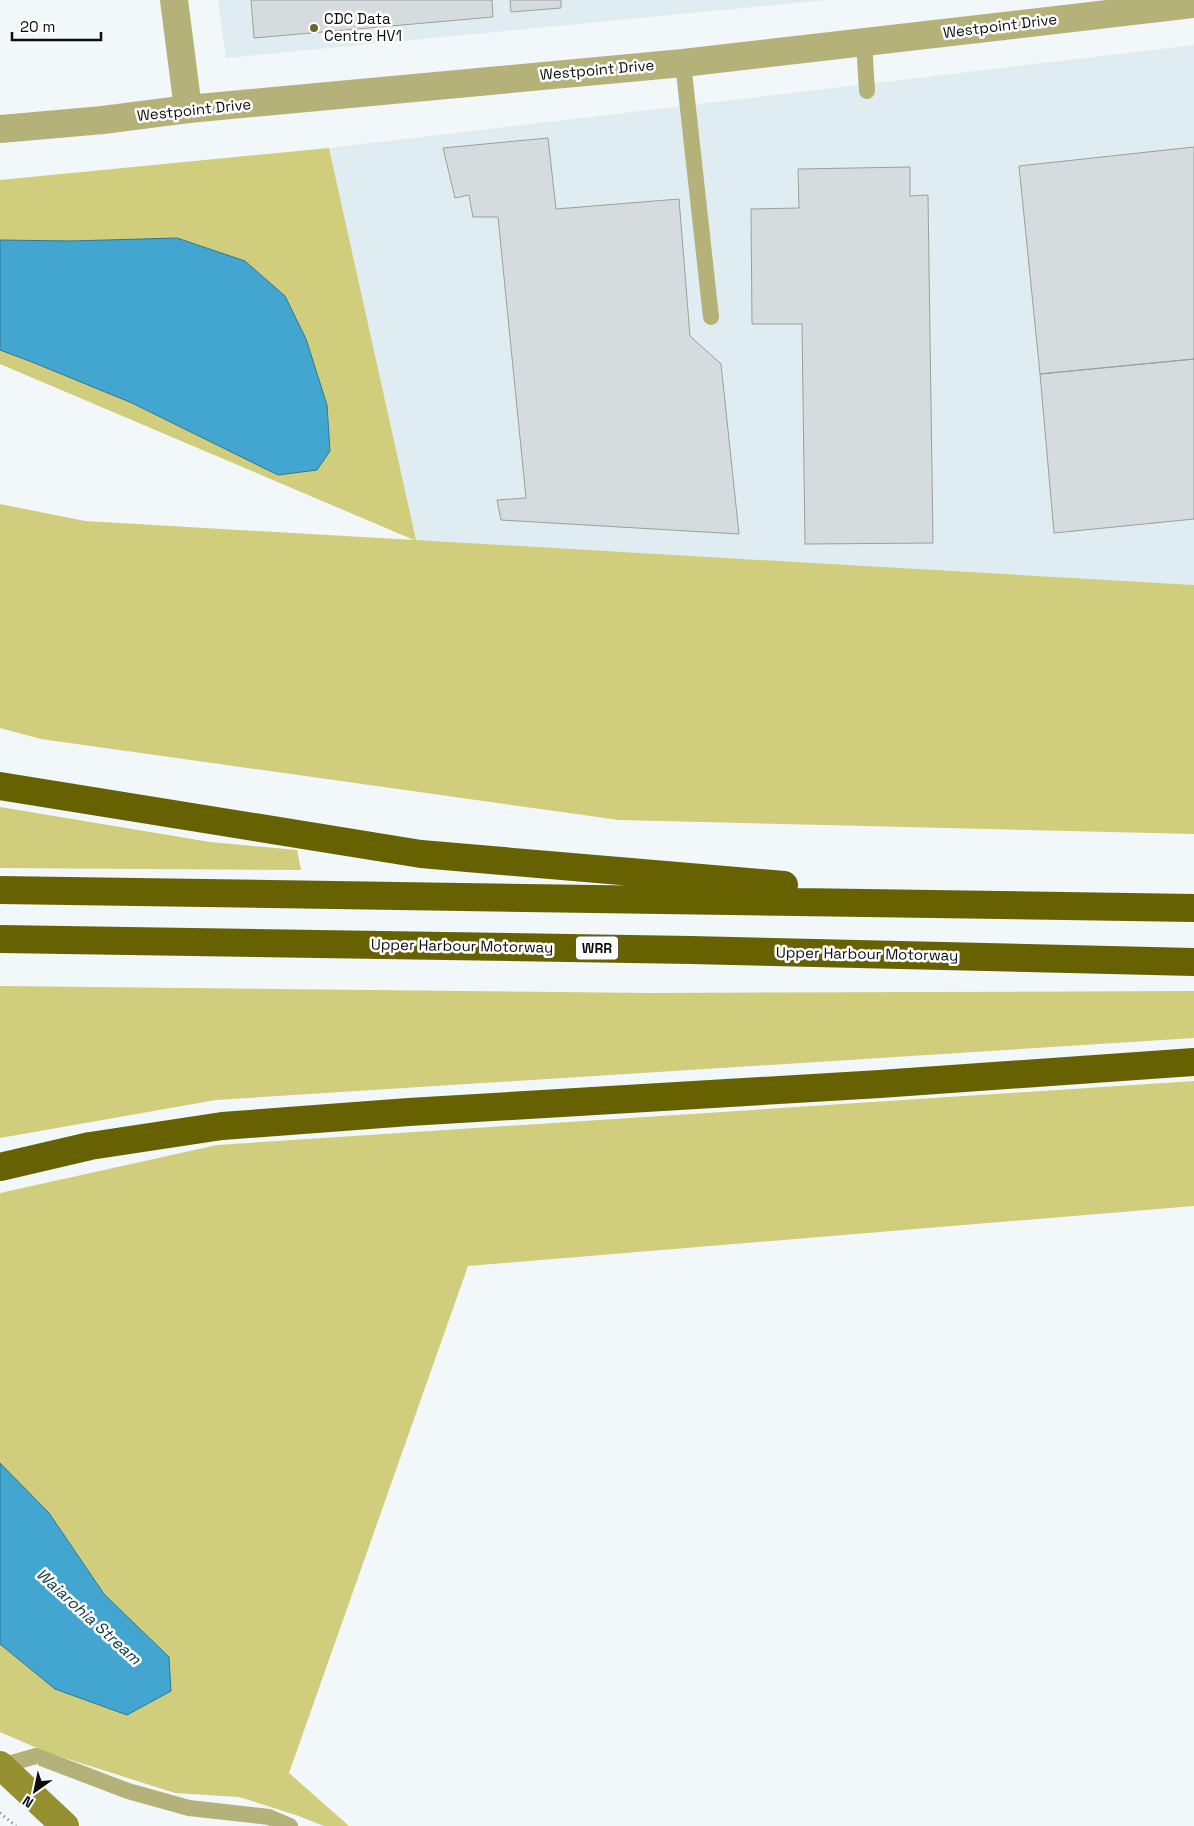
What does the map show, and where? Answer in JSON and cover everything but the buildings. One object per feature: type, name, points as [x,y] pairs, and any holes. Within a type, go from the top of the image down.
[{"type":"highway","points":[[0,786],[421,854],[1027,906]]},
{"type":"highway","points":[[0,890],[1194,908]]},
{"type":"highway","name":"Upper Harbour Motorway","points":[[0,939],[691,950],[1194,962]]},
{"type":"highway","points":[[0,1167],[90,1146],[222,1126],[409,1112],[889,1084],[1194,1062]]},
{"type":"main road","points":[[0,1766],[65,1826]]},
{"type":"street","points":[[174,0],[188,109]]},
{"type":"street","name":"Westpoint Drive","points":[[0,129],[103,120],[188,109],[683,62],[1194,4]]},
{"type":"lane","points":[[864,42],[867,91]]},
{"type":"lane","points":[[683,62],[711,317]]},
{"type":"lane","points":[[0,1766],[36,1756],[128,1791],[189,1808],[269,1817],[290,1826]]},
{"type":"path","points":[[0,1813],[16,1826]]},
{"type":"shaded area","points":[[218,0],[827,0],[226,58]]},
{"type":"shaded area","points":[[1194,45],[1194,585],[416,540],[329,148]]},
{"type":"shaded area","points":[[329,148],[416,540],[1194,585],[1194,834],[619,820],[41,739],[0,728],[0,504],[85,521],[414,540],[0,364],[0,180]]},
{"type":"shaded area","points":[[0,807],[210,842],[297,850],[301,870],[0,868]]},
{"type":"shaded area","points":[[0,986],[651,993],[1194,991],[1194,1038],[216,1100],[0,1138]]},
{"type":"shaded area","points":[[1194,1081],[1194,1206],[468,1266],[289,1773],[349,1826],[324,1826],[239,1797],[175,1793],[46,1752],[0,1732],[0,1193],[217,1145]]},
{"type":"water","points":[[177,238],[245,261],[285,296],[306,339],[327,405],[330,451],[317,470],[278,475],[132,403],[0,350],[0,240],[71,241]]},
{"type":"water","name":"Waiarohia Stream","points":[[0,1463],[49,1513],[104,1594],[169,1657],[171,1691],[127,1715],[55,1689],[0,1644]]},
{"type":"place","name":"CDC Data Centre HV1","points":[[314,28]]}]
